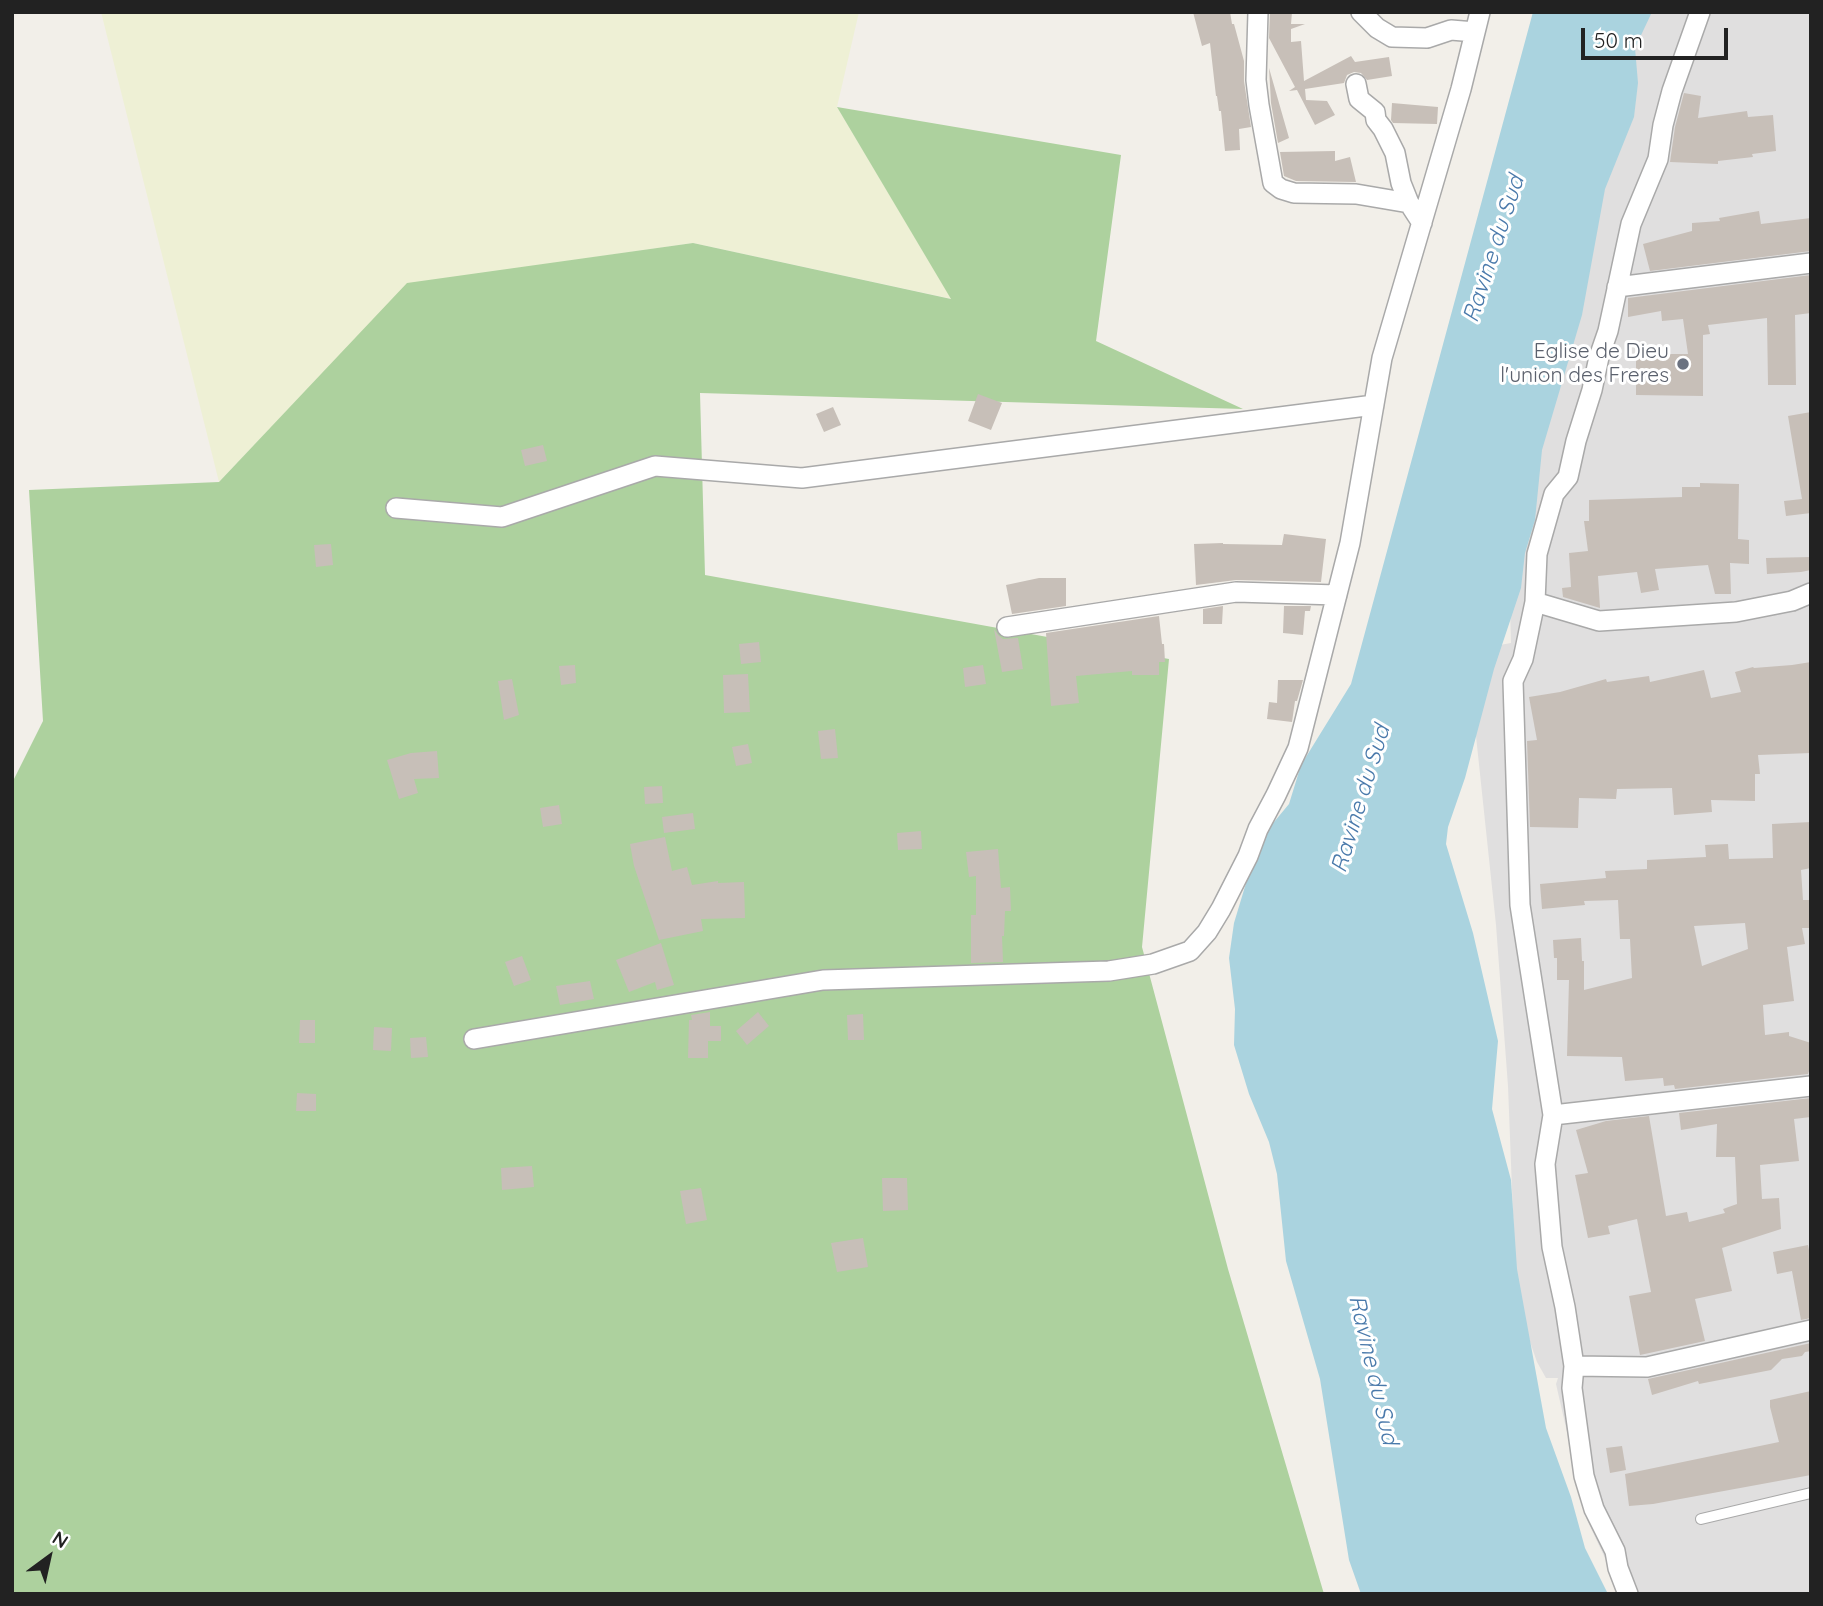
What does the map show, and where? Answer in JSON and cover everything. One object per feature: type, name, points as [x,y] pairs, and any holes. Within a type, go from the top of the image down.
[{"type":"street","points":[[1258,12],[1256,80],[1273,183],[1294,193],[1356,194],[1409,203]]},
{"type":"street","points":[[1362,12],[1377,28],[1392,37],[1427,38],[1451,30],[1475,32]]},
{"type":"street","points":[[474,1039],[823,980],[1109,971],[1153,964],[1190,951],[1207,932],[1221,909],[1298,748],[1350,543],[1382,358],[1461,89],[1480,12]]},
{"type":"street","points":[[1628,1594],[1615,1551],[1594,1509],[1584,1476],[1572,1388],[1574,1366],[1552,1247],[1545,1164],[1553,1115],[1520,905],[1513,681],[1523,659],[1535,603],[1537,554],[1554,494],[1568,477],[1608,331],[1631,223],[1658,159],[1669,102],[1700,12]]},
{"type":"street","points":[[1356,84],[1359,99],[1375,112],[1376,120],[1395,153],[1401,183],[1409,203],[1422,223]]},
{"type":"street","points":[[1443,100],[1461,89]]},
{"type":"street","points":[[1617,287],[1811,263]]},
{"type":"street","points":[[396,508],[502,517],[655,466],[802,478],[1374,405]]},
{"type":"street","points":[[1007,627],[1236,592],[1337,595]]},
{"type":"street","points":[[1535,603],[1599,621],[1736,612],[1792,601],[1811,593]]},
{"type":"street","points":[[1553,1115],[1811,1086]]},
{"type":"street","points":[[1574,1366],[1647,1367],[1811,1330]]},
{"type":"lane","points":[[1701,1520],[1811,1493]]},
{"type":"shaded area","points":[[1629,12],[1811,12],[1811,1594],[1622,1594],[1587,1520],[1556,1384],[1558,1378],[1546,1378],[1537,1362],[1520,1313],[1516,1292],[1508,1086],[1496,925],[1467,651],[1511,643],[1503,359]]},
{"type":"green space","points":[[101,12],[859,12],[837,107],[952,299],[693,243],[408,284],[219,482]]},
{"type":"green space","points":[[837,107],[1121,155],[1096,341],[1243,409],[700,393],[705,575],[1169,659],[1142,947],[1228,1269],[1324,1594],[12,1594],[12,783],[43,721],[29,490],[219,482],[407,283],[693,243],[951,299]]},
{"type":"water","name":"Ravine du Sud","points":[[1533,12],[1652,12],[1635,48],[1638,83],[1634,117],[1605,189],[1582,315],[1542,450],[1535,520],[1525,553],[1521,588],[1494,669],[1465,778],[1448,827],[1446,844],[1473,933],[1498,1041],[1492,1109],[1511,1180],[1517,1269],[1546,1428],[1571,1497],[1585,1548],[1608,1594],[1361,1594],[1349,1560],[1320,1379],[1286,1261],[1277,1174],[1269,1142],[1249,1094],[1234,1045],[1235,1009],[1229,958],[1234,923],[1259,840],[1289,804],[1301,765],[1351,684]]},
{"type":"building","points":[[1193,12],[1230,12],[1244,61],[1244,81],[1251,127],[1239,129],[1240,150],[1225,151],[1210,43],[1202,46]]},
{"type":"building","points":[[1270,12],[1292,12],[1291,24],[1305,24],[1291,29],[1291,42],[1301,41],[1304,81],[1351,56],[1355,62],[1389,57],[1392,76],[1367,80],[1361,73],[1354,72],[1347,75],[1344,83],[1305,89],[1306,100],[1327,101],[1335,115],[1315,125],[1297,90],[1289,91],[1295,87],[1269,38]]},
{"type":"building","points":[[1269,68],[1289,138],[1278,143],[1271,103]]},
{"type":"building","points":[[1684,93],[1701,96],[1698,118],[1747,111],[1748,117],[1773,115],[1776,151],[1718,161],[1718,164],[1670,162]]},
{"type":"building","points":[[1392,103],[1438,107],[1437,124],[1393,123]]},
{"type":"building","points":[[1335,151],[1335,161],[1350,157],[1356,182],[1296,181],[1284,176],[1280,152]]},
{"type":"building","points":[[1759,211],[1761,224],[1811,218],[1811,251],[1650,271],[1643,244],[1692,231],[1692,223],[1720,221],[1719,218]]},
{"type":"building","points":[[1811,275],[1811,313],[1795,315],[1796,385],[1768,385],[1767,318],[1708,325],[1710,334],[1703,335],[1703,396],[1636,395],[1636,354],[1688,354],[1683,319],[1662,321],[1661,311],[1628,317],[1628,298]]},
{"type":"building","points":[[978,394],[1002,403],[991,430],[968,421]]},
{"type":"building","points":[[833,407],[841,425],[824,432],[816,414]]},
{"type":"building","points":[[1811,412],[1811,513],[1786,516],[1784,501],[1802,499],[1788,416]]},
{"type":"building","points":[[543,445],[547,461],[525,466],[521,450]]},
{"type":"building","points":[[1700,483],[1739,484],[1738,539],[1749,540],[1749,564],[1730,563],[1731,594],[1715,594],[1708,565],[1655,569],[1659,590],[1641,593],[1637,572],[1598,576],[1600,608],[1563,597],[1562,588],[1571,587],[1569,553],[1588,551],[1584,521],[1589,521],[1589,500],[1682,497],[1682,487],[1700,487]]},
{"type":"building","points":[[1284,534],[1326,539],[1321,582],[1236,580],[1196,585],[1194,544],[1282,545]]},
{"type":"building","points":[[331,544],[333,565],[316,567],[314,545]]},
{"type":"building","points":[[1811,557],[1811,570],[1767,574],[1766,558]]},
{"type":"building","points":[[1039,578],[1066,578],[1066,606],[1012,614],[1006,585]]},
{"type":"building","points":[[1223,606],[1222,624],[1203,624],[1203,609]]},
{"type":"building","points":[[1284,606],[1311,606],[1310,611],[1305,611],[1303,635],[1283,633]]},
{"type":"building","points":[[1159,616],[1165,662],[1159,662],[1159,675],[1132,675],[1132,671],[1076,676],[1079,703],[1051,706],[1046,633]]},
{"type":"building","points":[[994,629],[1003,639],[1018,638],[1023,669],[1002,672]]},
{"type":"building","points":[[759,642],[761,662],[741,664],[739,644]]},
{"type":"building","points":[[1811,662],[1811,753],[1758,755],[1760,774],[1755,774],[1755,801],[1711,800],[1712,812],[1674,815],[1672,788],[1617,789],[1616,799],[1579,798],[1578,828],[1530,827],[1527,741],[1537,740],[1529,697],[1560,692],[1606,679],[1607,682],[1649,676],[1650,682],[1704,670],[1711,698],[1741,692],[1735,672],[1753,667]]},
{"type":"building","points":[[575,665],[576,683],[561,685],[559,666]]},
{"type":"building","points":[[983,665],[986,684],[965,687],[963,668]]},
{"type":"building","points":[[748,674],[750,712],[724,713],[723,675]]},
{"type":"building","points":[[512,679],[519,715],[504,720],[498,681]]},
{"type":"building","points":[[1278,680],[1303,680],[1295,701],[1292,722],[1267,719],[1269,702],[1277,703]]},
{"type":"building","points":[[835,729],[838,758],[821,759],[818,731]]},
{"type":"building","points":[[748,744],[752,763],[736,766],[732,747]]},
{"type":"building","points":[[437,751],[439,778],[414,779],[418,793],[399,799],[387,760],[411,753]]},
{"type":"building","points":[[662,786],[663,803],[645,804],[644,787]]},
{"type":"building","points":[[559,805],[562,824],[543,827],[540,808]]},
{"type":"building","points":[[693,813],[695,829],[664,833],[662,817]]},
{"type":"building","points":[[1811,822],[1811,868],[1801,870],[1803,900],[1811,900],[1811,928],[1802,928],[1805,944],[1787,947],[1794,1001],[1763,1005],[1765,1035],[1789,1032],[1789,1036],[1811,1043],[1811,1065],[1808,1074],[1675,1089],[1674,1085],[1664,1086],[1663,1078],[1625,1081],[1622,1057],[1567,1056],[1569,980],[1557,980],[1557,958],[1554,958],[1553,940],[1581,938],[1584,990],[1632,978],[1630,939],[1620,939],[1618,900],[1584,901],[1585,905],[1542,909],[1540,884],[1606,878],[1605,871],[1647,869],[1647,860],[1706,857],[1705,845],[1728,844],[1729,859],[1773,858],[1772,824]],"holes":[[[1745,923],[1748,949],[1702,966],[1694,926]]]},
{"type":"building","points":[[921,831],[922,849],[898,850],[897,833]]},
{"type":"building","points":[[665,837],[672,871],[687,867],[692,885],[718,881],[744,882],[745,918],[701,919],[703,931],[659,940],[634,866],[630,844]]},
{"type":"building","points":[[998,849],[1001,888],[1010,887],[1011,911],[1005,911],[1002,936],[1003,962],[971,963],[971,915],[976,915],[976,876],[969,877],[966,852]]},
{"type":"building","points":[[661,943],[674,985],[657,990],[655,982],[629,992],[616,960]]},
{"type":"building","points":[[522,956],[531,980],[514,986],[505,962]]},
{"type":"building","points":[[590,981],[594,999],[560,1005],[556,986]]},
{"type":"building","points":[[710,1012],[710,1026],[721,1026],[721,1041],[708,1041],[708,1058],[688,1058],[691,1015]]},
{"type":"building","points":[[758,1012],[769,1026],[747,1045],[736,1031]]},
{"type":"building","points":[[863,1014],[864,1040],[848,1040],[847,1015]]},
{"type":"building","points":[[300,1020],[315,1020],[315,1043],[299,1043]]},
{"type":"building","points":[[374,1027],[392,1028],[391,1051],[373,1050]]},
{"type":"building","points":[[426,1037],[428,1057],[411,1058],[410,1038]]},
{"type":"building","points":[[297,1093],[316,1094],[316,1111],[296,1111]]},
{"type":"building","points":[[1811,1098],[1811,1117],[1794,1119],[1799,1161],[1760,1165],[1762,1199],[1779,1198],[1781,1229],[1722,1248],[1732,1291],[1695,1299],[1705,1341],[1640,1355],[1629,1296],[1651,1292],[1637,1219],[1608,1226],[1610,1234],[1588,1238],[1575,1175],[1588,1173],[1576,1130],[1606,1121],[1649,1116],[1666,1216],[1687,1212],[1689,1222],[1725,1213],[1723,1209],[1737,1204],[1735,1157],[1716,1157],[1717,1124],[1681,1130],[1679,1113]]},
{"type":"building","points":[[532,1166],[534,1187],[502,1190],[501,1168]]},
{"type":"building","points":[[882,1178],[907,1178],[908,1210],[883,1211]]},
{"type":"building","points":[[701,1188],[707,1220],[686,1224],[680,1191]]},
{"type":"building","points":[[863,1238],[868,1267],[837,1272],[831,1243]]},
{"type":"building","points":[[1808,1245],[1811,1260],[1811,1318],[1801,1320],[1792,1271],[1777,1274],[1773,1252]]},
{"type":"building","points":[[1811,1343],[1811,1351],[1802,1356],[1782,1359],[1771,1370],[1699,1384],[1698,1381],[1652,1395],[1648,1379]]},
{"type":"building","points":[[1811,1391],[1811,1475],[1629,1506],[1625,1474],[1779,1442],[1770,1400]]},
{"type":"building","points":[[1622,1446],[1626,1470],[1610,1473],[1606,1448]]},
{"type":"place","name":"Eglise de Dieu l'union des Freres","points":[[1683,364]]}]
